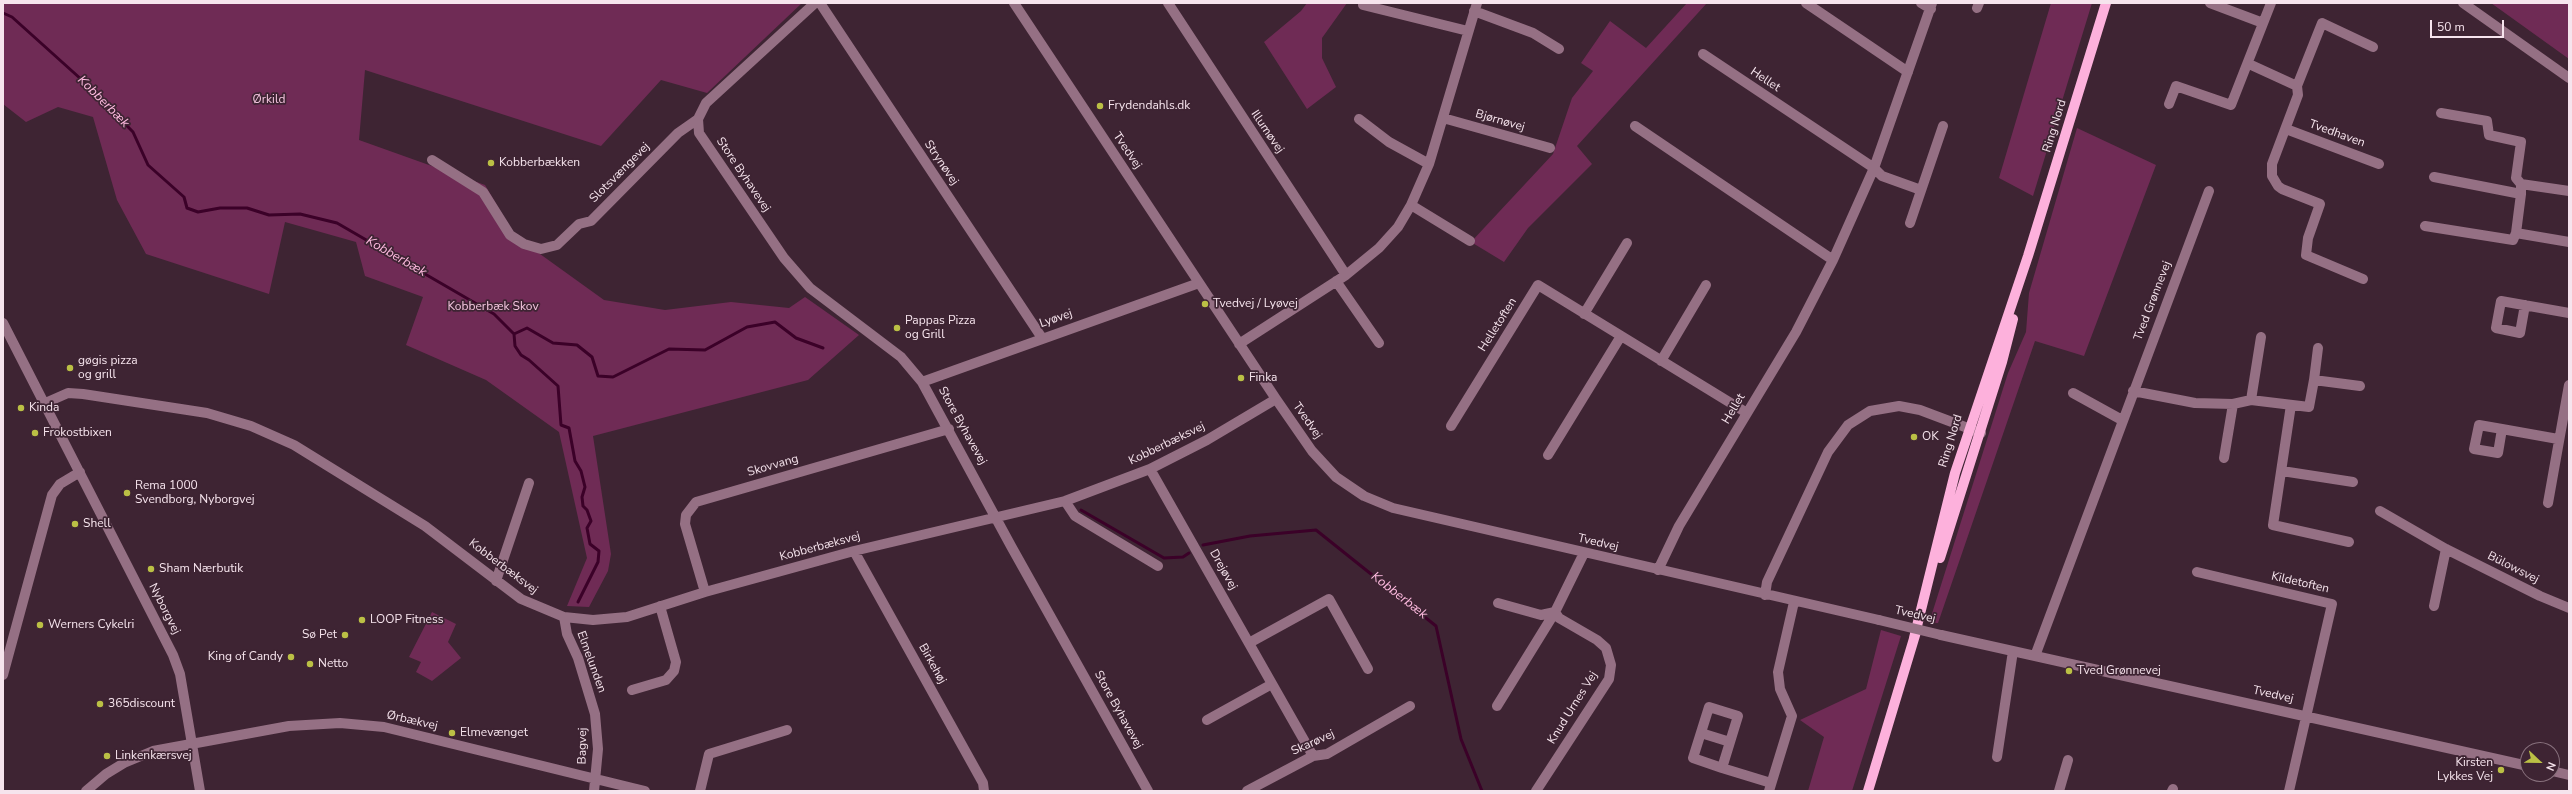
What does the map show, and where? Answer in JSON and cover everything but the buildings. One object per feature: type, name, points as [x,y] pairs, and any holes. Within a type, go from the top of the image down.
[{"type":"main road","name":"Ring Nord","points":[[1914,638],[1955,473],[2028,256],[2106,3]]},
{"type":"main road","name":"Ring Nord","points":[[1868,791],[1914,638],[1981,433],[2002,362],[2028,256]]},
{"type":"street","name":"Slotsvængevej","points":[[432,160],[483,192],[510,235],[524,244],[541,248],[557,245],[579,224],[591,221],[678,133],[698,119],[706,103],[815,3]]},
{"type":"street","name":"Strynøvej","points":[[820,3],[1042,338]]},
{"type":"street","name":"Tvedvej","points":[[1014,3],[1239,344],[1312,451],[1331,472],[1364,496],[1393,508],[1794,602],[2520,764]]},
{"type":"street","name":"Illumøvej","points":[[1168,3],[1182,28],[1346,274]]},
{"type":"street","points":[[1806,3],[1908,72]]},
{"type":"street","name":"Hellet","points":[[1658,570],[1679,526],[1796,332],[1833,260],[1874,168],[1932,6],[1921,3]]},
{"type":"street","points":[[2210,3],[2264,23]]},
{"type":"street","points":[[2169,104],[2176,86],[2231,105],[2249,64],[2271,3]]},
{"type":"street","points":[[2463,3],[2569,78]]},
{"type":"street","points":[[1363,5],[1468,31]]},
{"type":"street","points":[[1239,344],[1346,274],[1379,248],[1398,227],[1411,205],[1429,164],[1476,7],[1533,33],[1559,49]]},
{"type":"street","points":[[2363,279],[2306,256],[2308,238],[2320,204],[2282,190],[2275,182],[2272,164],[2298,95],[2297,86],[2322,23],[2373,47]]},
{"type":"street","name":"Hellet","points":[[1702,54],[1874,168],[1882,176],[1921,190]]},
{"type":"street","points":[[2249,64],[2297,86]]},
{"type":"street","points":[[2425,226],[2513,240],[2516,232],[2521,189],[2516,178],[2521,142],[2489,135],[2487,121],[2441,113]]},
{"type":"street","name":"Bjørnøvej","points":[[1443,118],[1550,148]]},
{"type":"street","name":"Store Byhavevej","points":[[698,119],[699,133],[784,258],[810,288],[901,357],[922,382],[1148,791]]},
{"type":"street","points":[[1359,119],[1389,142],[1429,164]]},
{"type":"street","points":[[1635,126],[1833,260]]},
{"type":"street","points":[[1910,223],[1943,126]]},
{"type":"street","name":"Tvedhaven","points":[[2286,129],[2379,164]]},
{"type":"street","points":[[2434,177],[2521,189],[2569,191]]},
{"type":"street","name":"Tved Grønnevej","points":[[2034,656],[2209,191]]},
{"type":"street","points":[[1411,205],[1470,241]]},
{"type":"street","points":[[2516,232],[2569,242]]},
{"type":"street","points":[[1584,314],[1627,243]]},
{"type":"street","points":[[1336,281],[1379,342]]},
{"type":"street","name":"Lyøvej","points":[[922,382],[1199,283]]},
{"type":"street","name":"Helletoften","points":[[1451,426],[1538,285],[1747,413]]},
{"type":"street","points":[[1661,360],[1706,285]]},
{"type":"street","points":[[2525,305],[2569,313]]},
{"type":"street","name":"Nyborgvej","points":[[3,323],[43,404],[80,472],[173,655],[180,674],[200,791]]},
{"type":"street","points":[[1548,455],[1622,336]]},
{"type":"street","points":[[2250,400],[2261,337]]},
{"type":"street","points":[[2133,391],[2195,404],[2233,404],[2250,400],[2309,407],[2318,348]]},
{"type":"street","points":[[2314,380],[2360,386]]},
{"type":"street","points":[[2548,503],[2558,439],[2567,404],[2569,385]]},
{"type":"street","name":"Kobberbæksvej","points":[[43,404],[68,393],[83,394],[207,413],[251,426],[294,445],[425,526],[521,599],[564,618],[593,620],[627,617],[705,592],[854,551],[1065,502],[1150,469],[1207,440],[1276,399]]},
{"type":"street","points":[[2072,393],[2122,420]]},
{"type":"street","points":[[2224,458],[2233,404]]},
{"type":"street","points":[[2291,405],[2274,525],[2349,542]]},
{"type":"street","points":[[1764,595],[1767,582],[1828,452],[1848,425],[1870,411],[1899,406],[1920,410],[1981,433]]},
{"type":"street","name":"Skovvang","points":[[705,592],[686,524],[686,515],[696,502],[949,429]]},
{"type":"street","points":[[2502,429],[2558,439]]},
{"type":"street","name":"Drejøvej","points":[[1150,469],[1313,756]]},
{"type":"street","points":[[2282,471],[2353,482]]},
{"type":"street","points":[[3,675],[52,495],[60,484],[80,472]]},
{"type":"street","points":[[496,581],[529,483]]},
{"type":"street","points":[[1065,502],[1075,516],[1158,566]]},
{"type":"street","name":"Bülowsvej","points":[[2380,511],[2446,549],[2540,596],[2569,608]]},
{"type":"street","points":[[2434,606],[2446,549]]},
{"type":"street","name":"Birkehøj","points":[[854,551],[983,782],[984,791]]},
{"type":"street","points":[[1498,706],[1555,612],[1584,553]]},
{"type":"street","name":"Kildetoften","points":[[2197,572],[2332,604],[2304,716]]},
{"type":"street","points":[[1249,643],[1330,599],[1368,669]]},
{"type":"street","points":[[1498,602],[1541,615],[1555,612]]},
{"type":"street","points":[[1722,768],[1738,716],[1709,707],[1693,758],[1770,787],[1792,716],[1780,689],[1778,672],[1794,602]]},
{"type":"street","points":[[632,690],[666,680],[674,671],[676,662],[660,606]]},
{"type":"street","name":"Knud Urnes Vej","points":[[1536,791],[1609,679],[1611,665],[1606,648],[1597,640],[1559,618],[1555,612]]},
{"type":"street","name":"Elmelunden","points":[[564,618],[567,634],[578,658],[595,714]]},
{"type":"street","points":[[1997,757],[2013,651]]},
{"type":"street","points":[[1207,720],[1272,684]]},
{"type":"street","name":"Skarøvej","points":[[1247,791],[1313,756],[1327,754],[1410,706]]},
{"type":"street","name":"Bagvej","points":[[594,791],[598,748],[595,714]]},
{"type":"street","points":[[2289,791],[2304,716]]},
{"type":"street","name":"Ørbækvej","points":[[193,745],[289,726],[346,723],[384,727],[645,791]]},
{"type":"street","points":[[700,791],[709,754],[787,730]]},
{"type":"street","points":[[1701,733],[1730,742]]},
{"type":"street","points":[[86,791],[106,774],[138,756],[153,751],[193,745]]},
{"type":"street","points":[[2059,791],[2068,760]]},
{"type":"green space","points":[[3,3],[802,3],[707,93],[661,80],[601,146],[365,70],[359,140],[485,185],[515,236],[604,300],[665,310],[731,302],[789,308],[805,297],[859,335],[808,380],[593,436],[611,554],[608,571],[589,607],[567,606],[587,558],[559,432],[486,380],[406,345],[423,297],[365,276],[356,242],[285,222],[269,294],[146,254],[117,200],[93,117],[58,107],[26,122],[3,104]]},
{"type":"green space","points":[[1307,3],[1347,3],[1322,38],[1322,58],[1336,87],[1307,109],[1264,42],[1301,11]]},
{"type":"green space","points":[[1687,3],[1707,3],[1577,146],[1592,164],[1528,228],[1504,262],[1471,242],[1553,154],[1572,98],[1593,71],[1581,63],[1610,21],[1646,48]]},
{"type":"green space","points":[[2051,3],[2092,3],[2033,196],[1999,178]]},
{"type":"green space","points":[[2491,3],[2569,3],[2569,59]]},
{"type":"green space","points":[[2077,128],[2156,165],[2084,356],[2035,341],[1938,623],[1929,623],[2008,373],[2026,332],[2029,293]]},
{"type":"green space","points":[[432,612],[456,624],[448,642],[461,658],[432,681],[416,672],[421,662],[409,657]]},
{"type":"green space","points":[[1881,630],[1901,636],[1852,791],[1808,791],[1824,737],[1800,720],[1866,689]]},
{"type":"waterway","name":"Kobberbæk","points":[[3,13],[12,17],[82,80],[133,132],[148,165],[184,197],[187,208],[198,212],[220,208],[247,208],[269,215],[300,214],[337,223],[494,314],[514,334]]},
{"type":"waterway","name":"Kobberbæk","points":[[514,334],[527,328],[553,343],[577,345],[592,357],[598,376],[613,377],[669,349],[705,350],[747,327],[775,322],[796,338],[823,348]]},
{"type":"waterway","points":[[514,334],[515,346],[521,355],[529,360],[558,386],[561,425],[569,428],[575,461],[581,471],[585,487],[582,497],[583,506],[587,510],[591,521],[587,528],[590,544],[599,551],[598,562],[578,602]]},
{"type":"waterway","name":"Kobberbæk","points":[[1081,510],[1164,558],[1183,557],[1189,553]]},
{"type":"waterway","name":"Kobberbæk","points":[[1203,545],[1250,536],[1316,530],[1436,626],[1461,739],[1482,791]]},
{"type":"place","name":"Frydendahls.dk","points":[[1100,106]]},
{"type":"place","name":"Kobberbækken","points":[[491,163]]},
{"type":"place","name":"Tvedvej / Lyøvej","points":[[1205,304]]},
{"type":"place","name":"Pappas Pizza og Grill","points":[[897,328]]},
{"type":"place","name":"gøgis pizza og grill","points":[[70,368]]},
{"type":"place","name":"Finka","points":[[1241,378]]},
{"type":"place","name":"Kinda","points":[[21,408]]},
{"type":"place","name":"Frokostbixen","points":[[35,433]]},
{"type":"place","name":"OK","points":[[1914,437]]},
{"type":"place","name":"Rema 1000 Svendborg, Nyborgvej","points":[[127,493]]},
{"type":"place","name":"Shell","points":[[75,524]]},
{"type":"place","name":"Sham Nærbutik","points":[[151,569]]},
{"type":"place","name":"LOOP Fitness","points":[[362,620]]},
{"type":"place","name":"Werners Cykelri","points":[[40,625]]},
{"type":"place","name":"Sø Pet","points":[[345,635]]},
{"type":"place","name":"King of Candy","points":[[291,657]]},
{"type":"place","name":"Netto","points":[[310,664]]},
{"type":"place","name":"Tved Grønnevej","points":[[2069,671]]},
{"type":"place","name":"365discount","points":[[100,704]]},
{"type":"place","name":"Elmevænget","points":[[452,733]]},
{"type":"place","name":"Linkenkærsvej","points":[[107,756]]},
{"type":"place","name":"Kirsten Lykkes Vej","points":[[2501,770]]},
{"type":"park label","name":"Ørkild","points":[[269,100]]},
{"type":"park label","name":"Kobberbæk Skov","points":[[493,307]]}]
